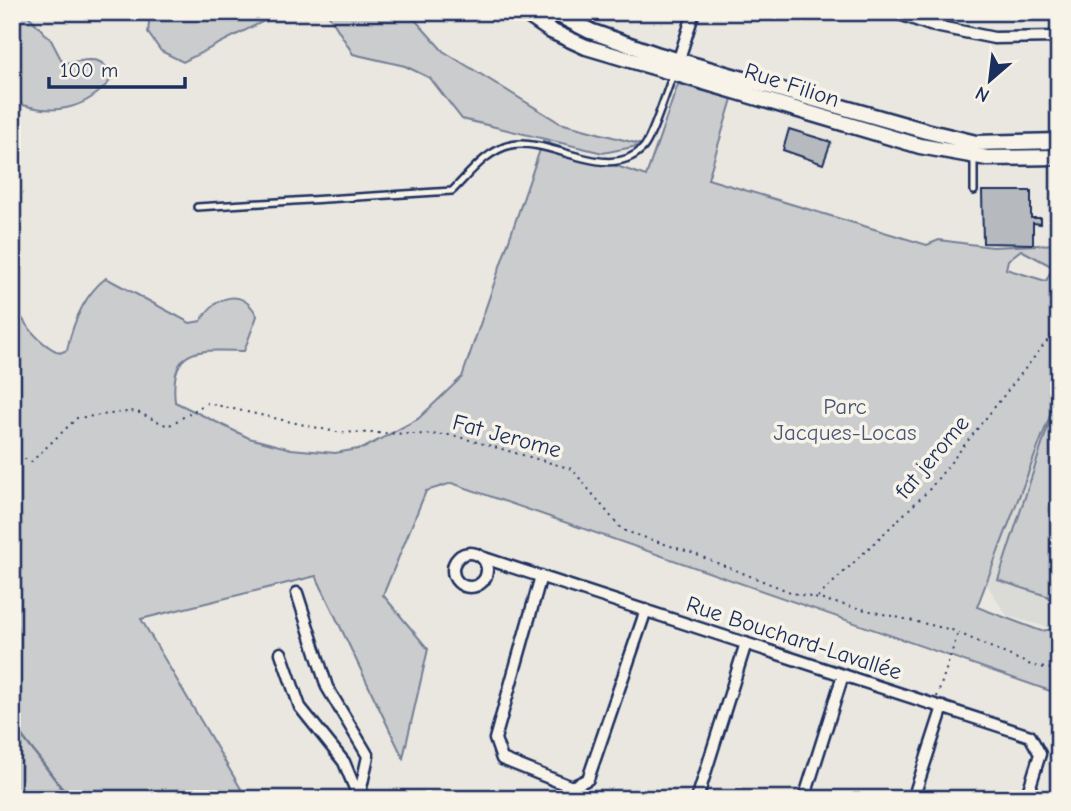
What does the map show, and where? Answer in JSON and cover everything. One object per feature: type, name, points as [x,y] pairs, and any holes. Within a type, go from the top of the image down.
[{"type":"street","name":"Rue Filion","points":[[523,12],[551,31],[586,47],[677,66]]},
{"type":"street","name":"Rue Filion","points":[[552,12],[590,31],[677,66],[851,127],[920,146],[1059,157]]},
{"type":"street","points":[[677,66],[694,12]]},
{"type":"street","points":[[894,12],[930,25],[994,38],[1059,37]]},
{"type":"street","name":"Rue Filion","points":[[975,150],[1059,141]]},
{"type":"street","name":"Rue Bouchard-Lavallée","points":[[481,557],[1030,736],[1040,754],[1026,799]]},
{"type":"street","points":[[541,576],[495,739],[502,759],[572,787],[588,779],[646,610]]},
{"type":"street","points":[[297,593],[327,687],[368,755],[359,798]]},
{"type":"street","points":[[697,799],[746,643]]},
{"type":"street","points":[[281,653],[300,707],[344,762],[359,798]]},
{"type":"street","points":[[804,799],[843,675]]},
{"type":"street","points":[[913,799],[939,706]]},
{"type":"lane","points":[[197,206],[452,191],[485,158],[512,145],[612,162],[631,158],[645,148],[677,66]]},
{"type":"lane","points":[[974,191],[975,150]]},
{"type":"path","name":"fat jerome","points":[[818,598],[928,491],[1059,326]]},
{"type":"path","name":"Fat Jerome","points":[[12,452],[31,462],[77,418],[135,411],[168,426],[207,403],[336,432],[452,435],[572,469],[622,530],[692,553],[793,593],[958,633],[1033,666],[1059,670]]},
{"type":"path","points":[[939,706],[958,633]]},
{"type":"shaded area","points":[[1059,392],[1059,628],[1050,628],[1007,616],[986,583]]},
{"type":"green space","points":[[12,12],[25,12],[51,40],[63,63],[98,61],[113,77],[92,97],[67,108],[41,109],[12,101]]},
{"type":"green space","points":[[150,12],[269,12],[264,21],[183,62],[161,51],[148,33]]},
{"type":"green space","points":[[327,12],[408,12],[443,51],[560,123],[643,145],[603,153],[462,119],[430,78],[405,66],[353,54]]},
{"type":"green space","name":"Parc Jacques-Locas","points":[[678,84],[732,99],[708,179],[927,245],[939,240],[992,247],[1059,244],[1059,392],[977,607],[1041,631],[1059,628],[1059,694],[452,483],[426,491],[383,595],[428,649],[403,758],[316,576],[141,619],[244,794],[240,799],[12,799],[12,301],[21,317],[44,344],[60,353],[67,350],[76,319],[91,292],[106,278],[190,323],[201,321],[221,300],[237,298],[251,307],[257,316],[244,351],[213,351],[190,355],[182,361],[177,370],[174,383],[175,402],[249,438],[291,449],[335,453],[364,448],[418,419],[462,377],[543,141],[646,176]],"holes":[[[1021,250],[1053,267],[1046,281],[1006,269],[1008,260]]]},
{"type":"green space","points":[[1053,411],[1059,413],[1059,600],[998,580]]},
{"type":"building","points":[[789,129],[831,142],[823,164],[783,150]]},
{"type":"building","points":[[982,191],[1031,191],[1031,218],[1041,218],[1041,224],[1033,223],[1033,244],[983,243]]},
{"type":"waterway","points":[[12,723],[70,799]]}]
